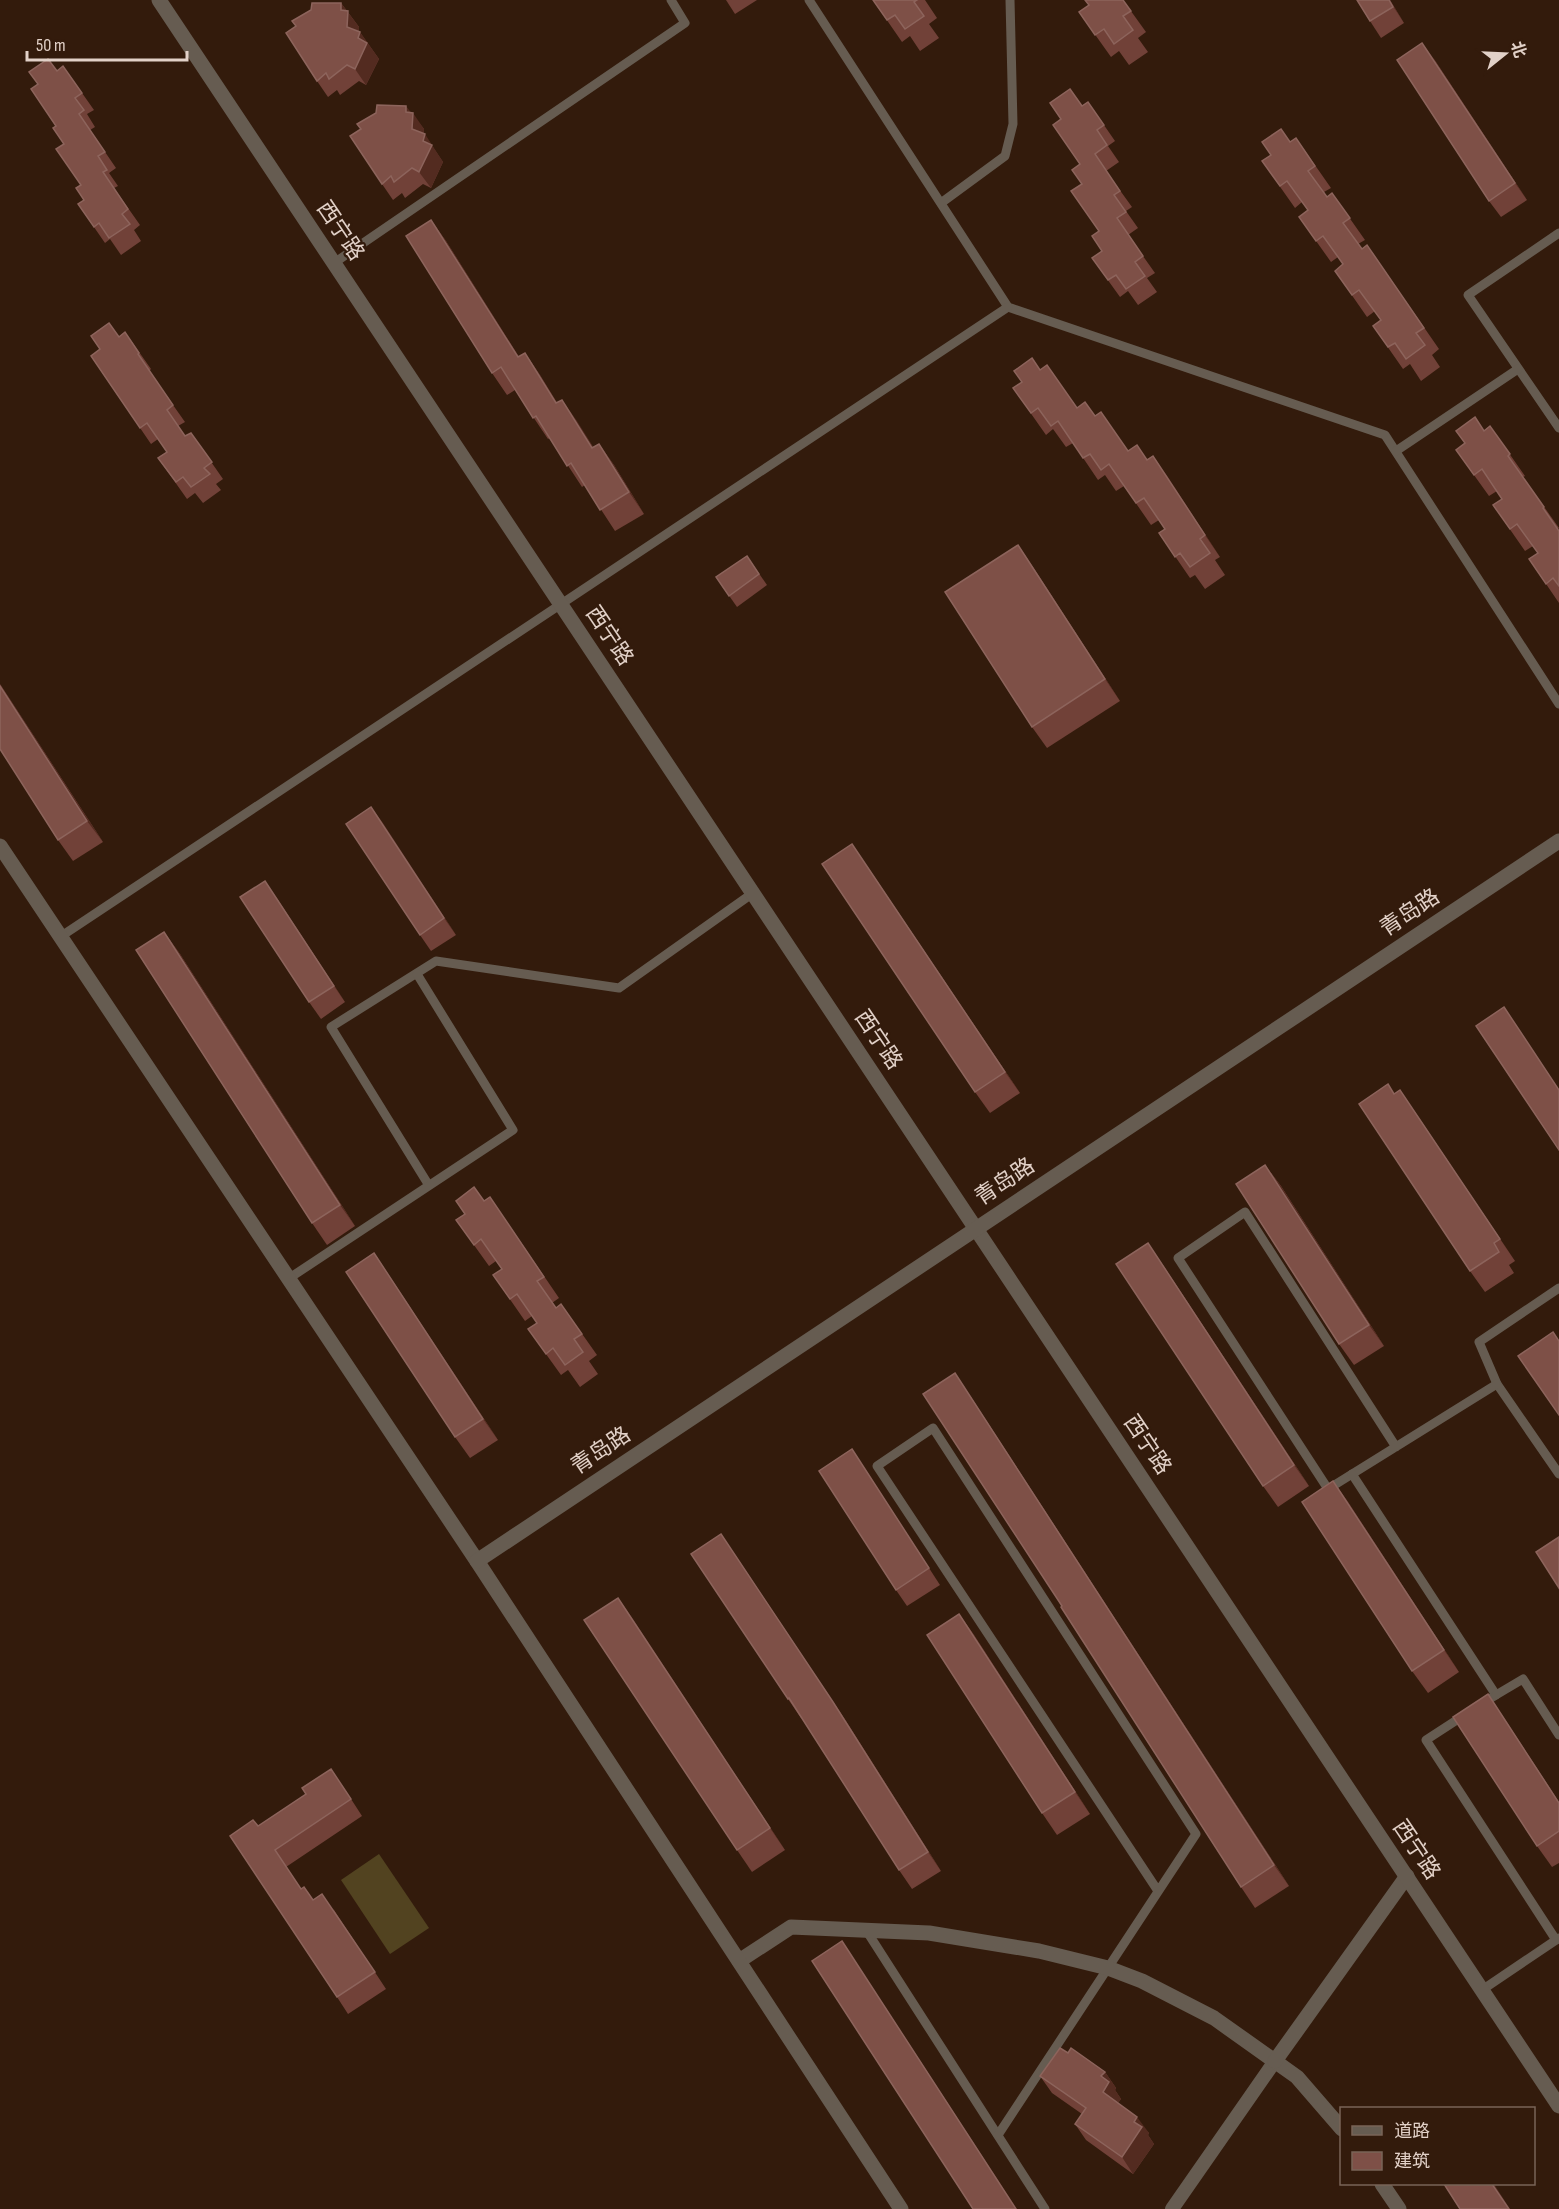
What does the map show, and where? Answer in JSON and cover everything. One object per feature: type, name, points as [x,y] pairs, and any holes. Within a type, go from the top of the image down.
[{"type":"street","name":"西宁路","points":[[159,0],[1559,2106]]},
{"type":"street","name":"青岛路","points":[[477,1561],[1559,841]]},
{"type":"street","points":[[0,846],[477,1561],[901,2209]]},
{"type":"street","points":[[1172,2209],[1407,1876]]},
{"type":"street","points":[[739,1961],[791,1927],[929,1933],[1039,1951],[1108,1968],[1142,1981],[1214,2018],[1297,2078],[1340,2128]]},
{"type":"street","points":[[1383,2185],[1399,2209]]},
{"type":"lane","points":[[334,263],[685,23],[671,0]]},
{"type":"lane","points":[[809,0],[1008,307],[1385,435],[1559,704]]},
{"type":"lane","points":[[941,203],[1005,156],[1013,124],[1010,0]]},
{"type":"lane","points":[[1559,233],[1468,296],[1559,428]]},
{"type":"lane","points":[[60,937],[1008,307]]},
{"type":"lane","points":[[1396,451],[1518,369]]},
{"type":"lane","points":[[428,1184],[331,1027],[436,961],[619,988],[753,893]]},
{"type":"lane","points":[[288,1279],[428,1184],[513,1130],[417,974]]},
{"type":"lane","points":[[1396,1447],[1245,1212],[1178,1258],[1328,1489],[1396,1447],[1497,1384]]},
{"type":"lane","points":[[1559,1288],[1479,1342],[1497,1384],[1559,1474]]},
{"type":"lane","points":[[998,2135],[1196,1834],[933,1428],[877,1466],[1158,1891]]},
{"type":"lane","points":[[1352,1474],[1496,1695]]},
{"type":"lane","points":[[1482,1990],[1557,1939],[1426,1740],[1523,1679],[1559,1735]]},
{"type":"lane","points":[[866,1930],[1045,2209]]},
{"type":"shaded area","points":[[379,1854],[429,1928],[390,1954],[341,1880]]},
{"type":"building","points":[[873,0],[917,0],[914,2],[924,16],[905,29],[895,15],[887,20]]},
{"type":"building","points":[[1085,0],[1123,0],[1131,11],[1123,16],[1133,30],[1114,44],[1104,29],[1095,35],[1079,12],[1089,5]]},
{"type":"building","points":[[1357,0],[1389,0],[1393,7],[1370,21]]},
{"type":"building","points":[[312,3],[341,3],[341,10],[348,11],[347,27],[360,32],[358,38],[367,43],[355,69],[347,65],[329,79],[326,73],[317,81],[286,33],[296,26],[292,21],[311,10]]},
{"type":"building","points":[[1422,43],[1515,183],[1489,201],[1397,60]]},
{"type":"building","points":[[48,59],[57,71],[63,66],[82,93],[75,98],[84,110],[79,114],[105,152],[98,156],[107,170],[103,172],[128,209],[122,214],[130,224],[109,238],[99,223],[94,227],[78,204],[84,200],[76,188],[81,185],[56,149],[64,144],[53,128],[56,126],[31,89],[38,84],[29,72]]},
{"type":"building","points":[[1070,89],[1082,106],[1088,102],[1104,125],[1097,130],[1107,145],[1095,154],[1120,191],[1114,195],[1126,212],[1117,218],[1143,256],[1135,262],[1145,276],[1126,289],[1116,275],[1108,280],[1092,258],[1102,251],[1092,236],[1099,231],[1071,191],[1082,184],[1072,170],[1080,164],[1053,125],[1061,119],[1050,103]]},
{"type":"building","points":[[377,105],[406,106],[406,112],[413,113],[412,129],[425,134],[423,141],[432,145],[419,172],[412,168],[394,182],[391,176],[382,184],[350,136],[361,129],[357,124],[376,113]]},
{"type":"building","points":[[1281,129],[1290,142],[1296,138],[1315,166],[1308,171],[1327,197],[1332,193],[1350,218],[1343,223],[1362,249],[1367,245],[1424,328],[1416,333],[1425,345],[1406,359],[1395,343],[1388,347],[1373,326],[1381,320],[1359,290],[1352,295],[1335,271],[1343,264],[1323,236],[1316,241],[1299,217],[1308,210],[1287,181],[1280,186],[1262,161],[1271,155],[1262,142]]},
{"type":"building","points":[[431,220],[518,357],[525,353],[556,403],[562,400],[592,448],[599,444],[629,492],[600,510],[571,463],[567,466],[536,416],[533,418],[501,367],[492,373],[406,236]]},
{"type":"building","points":[[109,323],[119,337],[125,332],[173,405],[167,410],[185,436],[191,433],[212,462],[204,468],[210,474],[191,487],[183,477],[176,482],[158,458],[167,452],[147,423],[140,428],[91,356],[100,349],[91,336]]},
{"type":"building","points":[[1032,358],[1040,370],[1047,365],[1077,408],[1085,402],[1095,416],[1101,412],[1128,451],[1137,445],[1147,460],[1153,456],[1205,535],[1200,539],[1210,553],[1190,567],[1180,553],[1175,557],[1159,533],[1165,529],[1144,498],[1136,503],[1109,464],[1101,470],[1090,454],[1083,458],[1058,421],[1051,426],[1038,408],[1031,413],[1013,388],[1022,382],[1014,371]]},
{"type":"building","points":[[1475,417],[1484,431],[1490,426],[1559,531],[1559,586],[1553,578],[1546,584],[1529,559],[1538,553],[1517,524],[1510,529],[1493,505],[1502,499],[1482,469],[1474,475],[1456,450],[1465,443],[1456,431]]},
{"type":"building","points":[[1018,545],[1105,679],[1032,727],[945,592]]},
{"type":"building","points":[[747,556],[759,574],[729,596],[716,577]]},
{"type":"building","points":[[0,686],[87,821],[58,840],[0,749]]},
{"type":"building","points":[[371,807],[444,918],[420,935],[346,824]]},
{"type":"building","points":[[852,844],[1005,1072],[975,1092],[822,864]]},
{"type":"building","points":[[265,881],[334,986],[309,1002],[240,897]]},
{"type":"building","points":[[164,932],[340,1205],[312,1223],[136,950]]},
{"type":"building","points":[[1504,1007],[1559,1090],[1559,1150],[1476,1026]]},
{"type":"building","points":[[1388,1084],[1394,1094],[1400,1090],[1500,1239],[1494,1243],[1499,1252],[1470,1271],[1359,1104]]},
{"type":"building","points":[[1265,1165],[1369,1325],[1339,1344],[1236,1184]]},
{"type":"building","points":[[474,1187],[484,1201],[490,1197],[544,1277],[537,1281],[556,1308],[561,1304],[582,1334],[574,1339],[583,1352],[565,1365],[553,1348],[546,1354],[528,1329],[537,1323],[517,1294],[510,1299],[493,1275],[502,1269],[481,1239],[474,1245],[456,1220],[465,1214],[456,1201]]},
{"type":"building","points":[[1148,1243],[1294,1465],[1263,1486],[1116,1264]]},
{"type":"building","points":[[374,1253],[483,1419],[455,1437],[346,1272]]},
{"type":"building","points":[[1553,1332],[1559,1341],[1559,1415],[1518,1356]]},
{"type":"building","points":[[955,1373],[1274,1865],[1241,1887],[1062,1606],[923,1394]]},
{"type":"building","points":[[852,1449],[929,1568],[896,1590],[819,1471]]},
{"type":"building","points":[[1333,1481],[1444,1650],[1412,1671],[1302,1502]]},
{"type":"building","points":[[721,1534],[833,1702],[928,1852],[899,1870],[789,1698],[691,1554]]},
{"type":"building","points":[[1559,1537],[1559,1588],[1536,1552]]},
{"type":"building","points":[[618,1598],[770,1828],[737,1850],[584,1620]]},
{"type":"building","points":[[959,1614],[1075,1792],[1042,1813],[927,1635]]},
{"type":"building","points":[[1488,1694],[1559,1803],[1559,1831],[1537,1846],[1453,1717]]},
{"type":"building","points":[[331,1769],[351,1799],[275,1850],[301,1889],[304,1887],[313,1900],[322,1894],[375,1972],[337,1997],[230,1836],[253,1820],[258,1826],[306,1794],[302,1788]]},
{"type":"building","points":[[842,1941],[1016,2209],[973,2209],[812,1961]]},
{"type":"building","points":[[1060,2048],[1068,2053],[1071,2048],[1105,2072],[1101,2076],[1109,2082],[1103,2092],[1137,2117],[1134,2122],[1142,2127],[1122,2157],[1075,2124],[1086,2108],[1040,2076]]},
{"type":"building","points":[[1445,2185],[1493,2185],[1509,2209],[1460,2209]]}]
